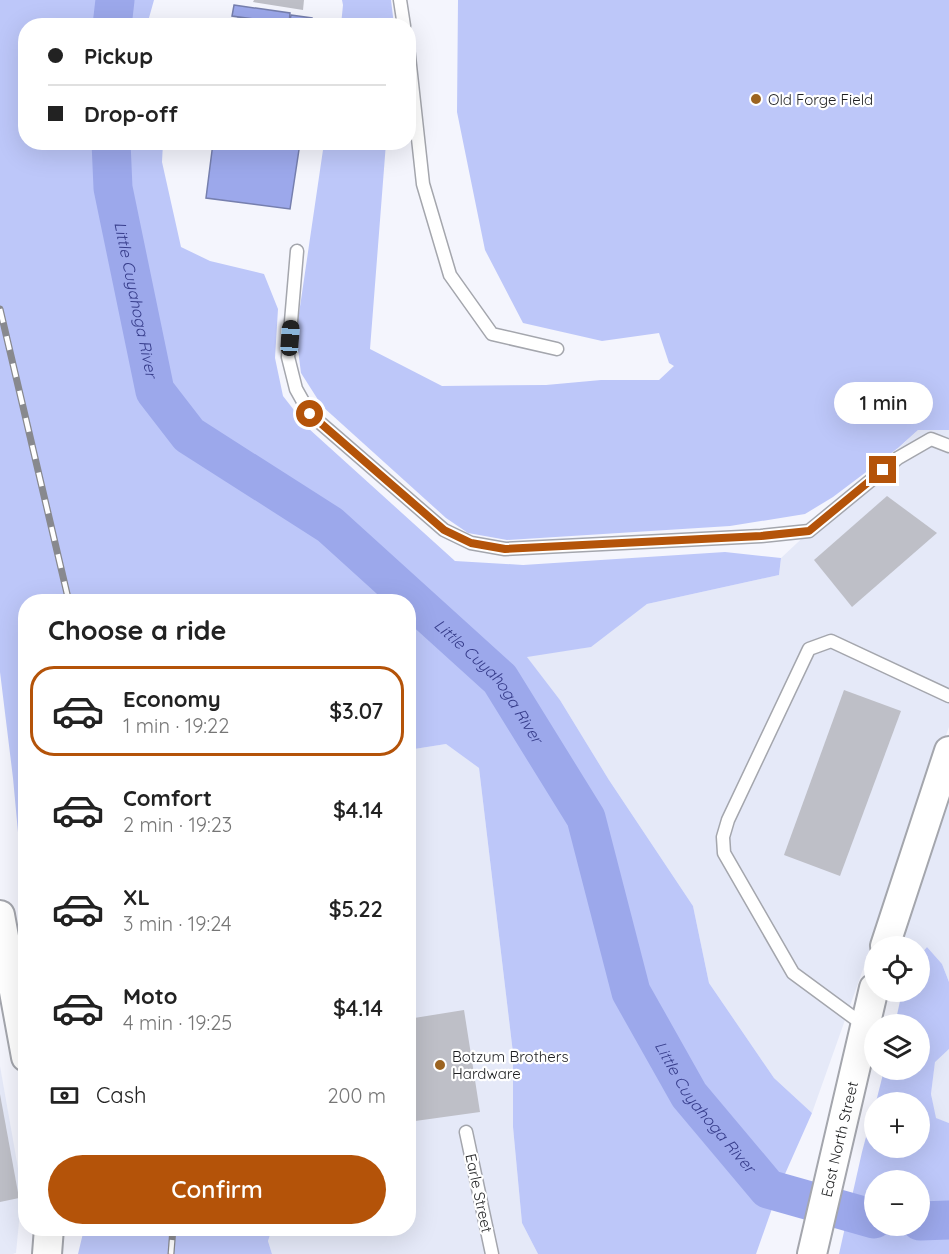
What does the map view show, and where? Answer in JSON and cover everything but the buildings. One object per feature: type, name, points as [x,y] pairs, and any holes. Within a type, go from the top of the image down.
[{"type":"street","points":[[888,936],[948,760]]},
{"type":"street","points":[[0,915],[18,1013]]},
{"type":"street","name":"East North Street","points":[[812,1254],[864,1031]]},
{"type":"street","points":[[47,1254],[48,1236]]},
{"type":"lane","points":[[400,0],[403,18]]},
{"type":"lane","points":[[416,120],[423,184],[450,275],[492,334],[557,349]]},
{"type":"lane","points":[[297,251],[288,357],[296,388],[310,414],[444,530],[471,543],[505,549],[761,536],[809,531],[898,458],[931,439],[949,446]]},
{"type":"lane","points":[[864,1026],[793,973],[724,853],[723,837],[728,820],[809,649],[831,641],[949,696]]},
{"type":"lane","name":"Earle Street","points":[[466,1132],[492,1254]]},
{"type":"shaded area","points":[[0,0],[154,0],[149,18],[18,18],[18,150],[163,150],[162,162],[181,247],[210,261],[264,274],[278,309],[275,358],[283,396],[308,428],[455,561],[523,565],[725,552],[781,558],[779,575],[647,604],[591,647],[527,657],[560,700],[609,780],[693,906],[709,983],[774,1078],[812,1113],[781,1183],[756,1254],[538,1254],[522,1223],[513,1127],[513,1053],[479,768],[446,744],[416,749],[416,594],[18,594],[18,832],[0,672]]},
{"type":"shaded area","points":[[342,0],[391,0],[393,18],[342,18]]},
{"type":"shaded area","points":[[458,0],[949,0],[949,430],[918,430],[833,497],[805,514],[730,526],[507,540],[468,533],[446,518],[322,406],[301,373],[296,334],[323,150],[385,150],[370,349],[442,386],[546,385],[601,380],[659,380],[674,366],[669,363],[659,333],[602,341],[523,323],[485,250],[457,112]]},
{"type":"shaded area","points":[[234,5],[290,13],[290,18],[232,16]]},
{"type":"shaded area","points":[[291,15],[312,18],[290,18]]},
{"type":"shaded area","points":[[212,150],[299,150],[290,209],[206,198]]},
{"type":"shaded area","points":[[918,430],[949,430],[949,727],[875,936],[864,936],[864,966],[812,1113],[774,1078],[709,983],[693,906],[609,780],[560,700],[526,656],[583,648],[647,604],[779,575],[781,558]]},
{"type":"shaded area","points":[[446,744],[479,768],[513,1053],[513,1127],[522,1223],[538,1254],[272,1254],[268,1241],[270,1236],[416,1236],[416,749]]},
{"type":"shaded area","points":[[949,764],[949,982],[942,964],[930,950],[930,936],[889,936]]},
{"type":"shaded area","points":[[930,950],[942,964],[949,982],[949,1049],[935,1062],[931,1094],[936,1118],[949,1123],[949,1254],[839,1254],[864,1144],[864,1158],[930,1158],[930,1092],[878,1092],[882,1080],[930,1080],[930,1014],[897,1014],[900,1002],[930,1002]]},
{"type":"shaded area","points":[[949,1049],[949,1123],[935,1118],[931,1094],[935,1061]]},
{"type":"shaded area","points":[[0,1066],[18,1168],[18,1232],[16,1253],[0,1254]]},
{"type":"shaded area","points":[[82,1236],[270,1236],[268,1241],[272,1254],[78,1254]]},
{"type":"waterway","name":"Little Cuyahoga River","points":[[113,18],[115,0]]},
{"type":"waterway","name":"Little Cuyahoga River","points":[[111,150],[113,188],[155,391],[189,435],[330,525],[406,594]]},
{"type":"waterway","name":"Little Cuyahoga River","points":[[416,603],[500,679],[586,818],[631,992],[689,1095],[768,1189],[864,1216]]},
{"type":"waterway","name":"Little Cuyahoga River","points":[[930,1221],[949,1220]]},
{"type":"railway","points":[[0,309],[67,594]]},
{"type":"railway","points":[[171,1254],[172,1236]]},
{"type":"place","name":"Old Forge Field","points":[[756,99]]},
{"type":"place","name":"Botzum Brothers Hardware","points":[[440,1065]]},
{"type":"route","points":[[310,414],[444,530],[471,543],[505,549],[761,536],[809,531],[883,470]]}]
